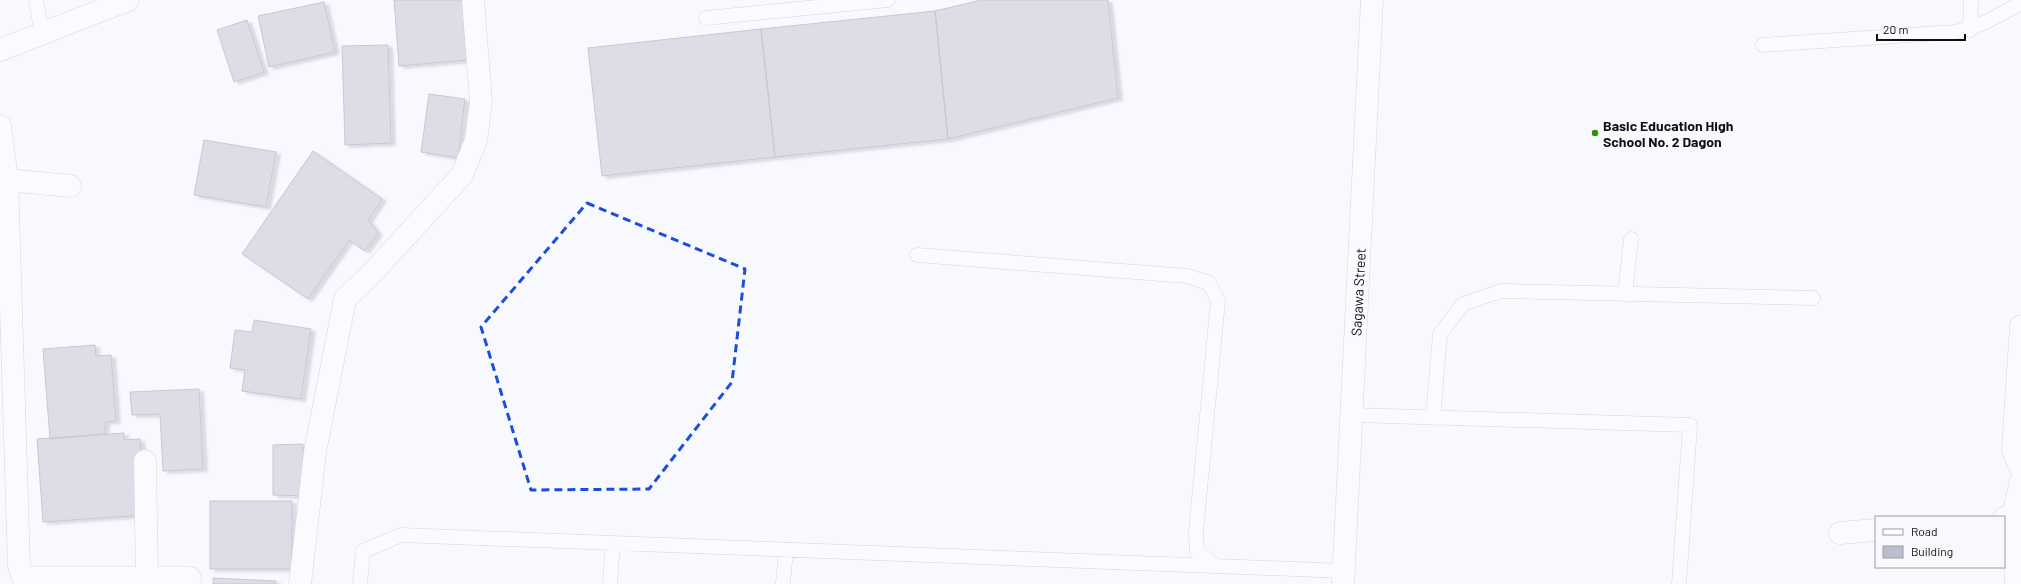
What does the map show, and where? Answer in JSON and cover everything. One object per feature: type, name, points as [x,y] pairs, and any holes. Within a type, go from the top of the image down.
[{"type":"street","points":[[0,50],[128,0]]},
{"type":"street","points":[[300,584],[315,452],[345,299],[373,272],[462,175],[476,140],[481,102],[473,0]]},
{"type":"street","name":"Sagawa Street","points":[[1343,578],[1353,414],[1372,0]]},
{"type":"street","points":[[0,126],[7,180],[19,566],[23,578],[190,578]]},
{"type":"street","points":[[7,180],[70,186]]},
{"type":"street","points":[[2021,326],[2013,450],[2021,469]]},
{"type":"street","points":[[145,461],[147,578]]},
{"type":"street","points":[[2016,584],[2009,518],[2021,481]]},
{"type":"street","points":[[1840,533],[1875,530]]},
{"type":"lane","points":[[36,0],[42,34]]},
{"type":"lane","points":[[706,18],[888,0]]},
{"type":"lane","points":[[1970,30],[1972,0]]},
{"type":"lane","points":[[1763,45],[1970,30],[2021,3]]},
{"type":"lane","points":[[1625,294],[1631,239]]},
{"type":"lane","points":[[918,255],[1187,276],[1208,283],[1218,301],[1196,532],[1197,552],[1216,566]]},
{"type":"lane","points":[[1433,418],[1440,334],[1463,304],[1501,292],[1813,298]]},
{"type":"lane","points":[[1353,414],[1433,418],[1690,425],[1679,584]]},
{"type":"lane","points":[[360,584],[363,551],[401,535],[1216,566],[1343,578]]},
{"type":"lane","points":[[610,584],[613,543]]},
{"type":"lane","points":[[783,584],[786,550]]},
{"type":"highlighted area","points":[[587,203],[745,269],[732,382],[649,489],[531,490],[481,327]]},
{"type":"building","points":[[394,0],[462,0],[467,60],[399,66]]},
{"type":"building","points":[[981,0],[1108,0],[1118,98],[948,139],[935,11]]},
{"type":"building","points":[[324,2],[335,52],[269,67],[258,16]]},
{"type":"building","points":[[935,11],[948,139],[775,157],[761,29]]},
{"type":"building","points":[[247,20],[264,72],[234,82],[217,30]]},
{"type":"building","points":[[761,29],[775,157],[602,176],[588,48]]},
{"type":"building","points":[[388,45],[391,143],[345,145],[342,46]]},
{"type":"building","points":[[429,94],[465,99],[458,158],[421,152]]},
{"type":"building","points":[[204,140],[276,152],[266,207],[194,195]]},
{"type":"building","points":[[313,151],[382,199],[368,220],[378,233],[365,251],[349,240],[308,299],[242,254]]},
{"type":"building","points":[[254,320],[311,329],[301,399],[242,391],[245,370],[230,368],[235,330],[252,332]]},
{"type":"building","points":[[95,345],[96,356],[111,355],[116,421],[105,422],[105,434],[50,439],[43,349]]},
{"type":"building","points":[[199,389],[203,469],[163,471],[160,414],[132,415],[130,392]]},
{"type":"building","points":[[124,433],[124,440],[140,439],[144,515],[43,522],[37,439]]},
{"type":"building","points":[[303,444],[303,496],[273,495],[273,445]]},
{"type":"building","points":[[210,501],[292,501],[292,569],[210,569]]},
{"type":"building","points":[[213,578],[276,581],[276,584],[213,584]]},
{"type":"place","name":"Basic Education High School No. 2 Dagon","points":[[1595,133]]}]
